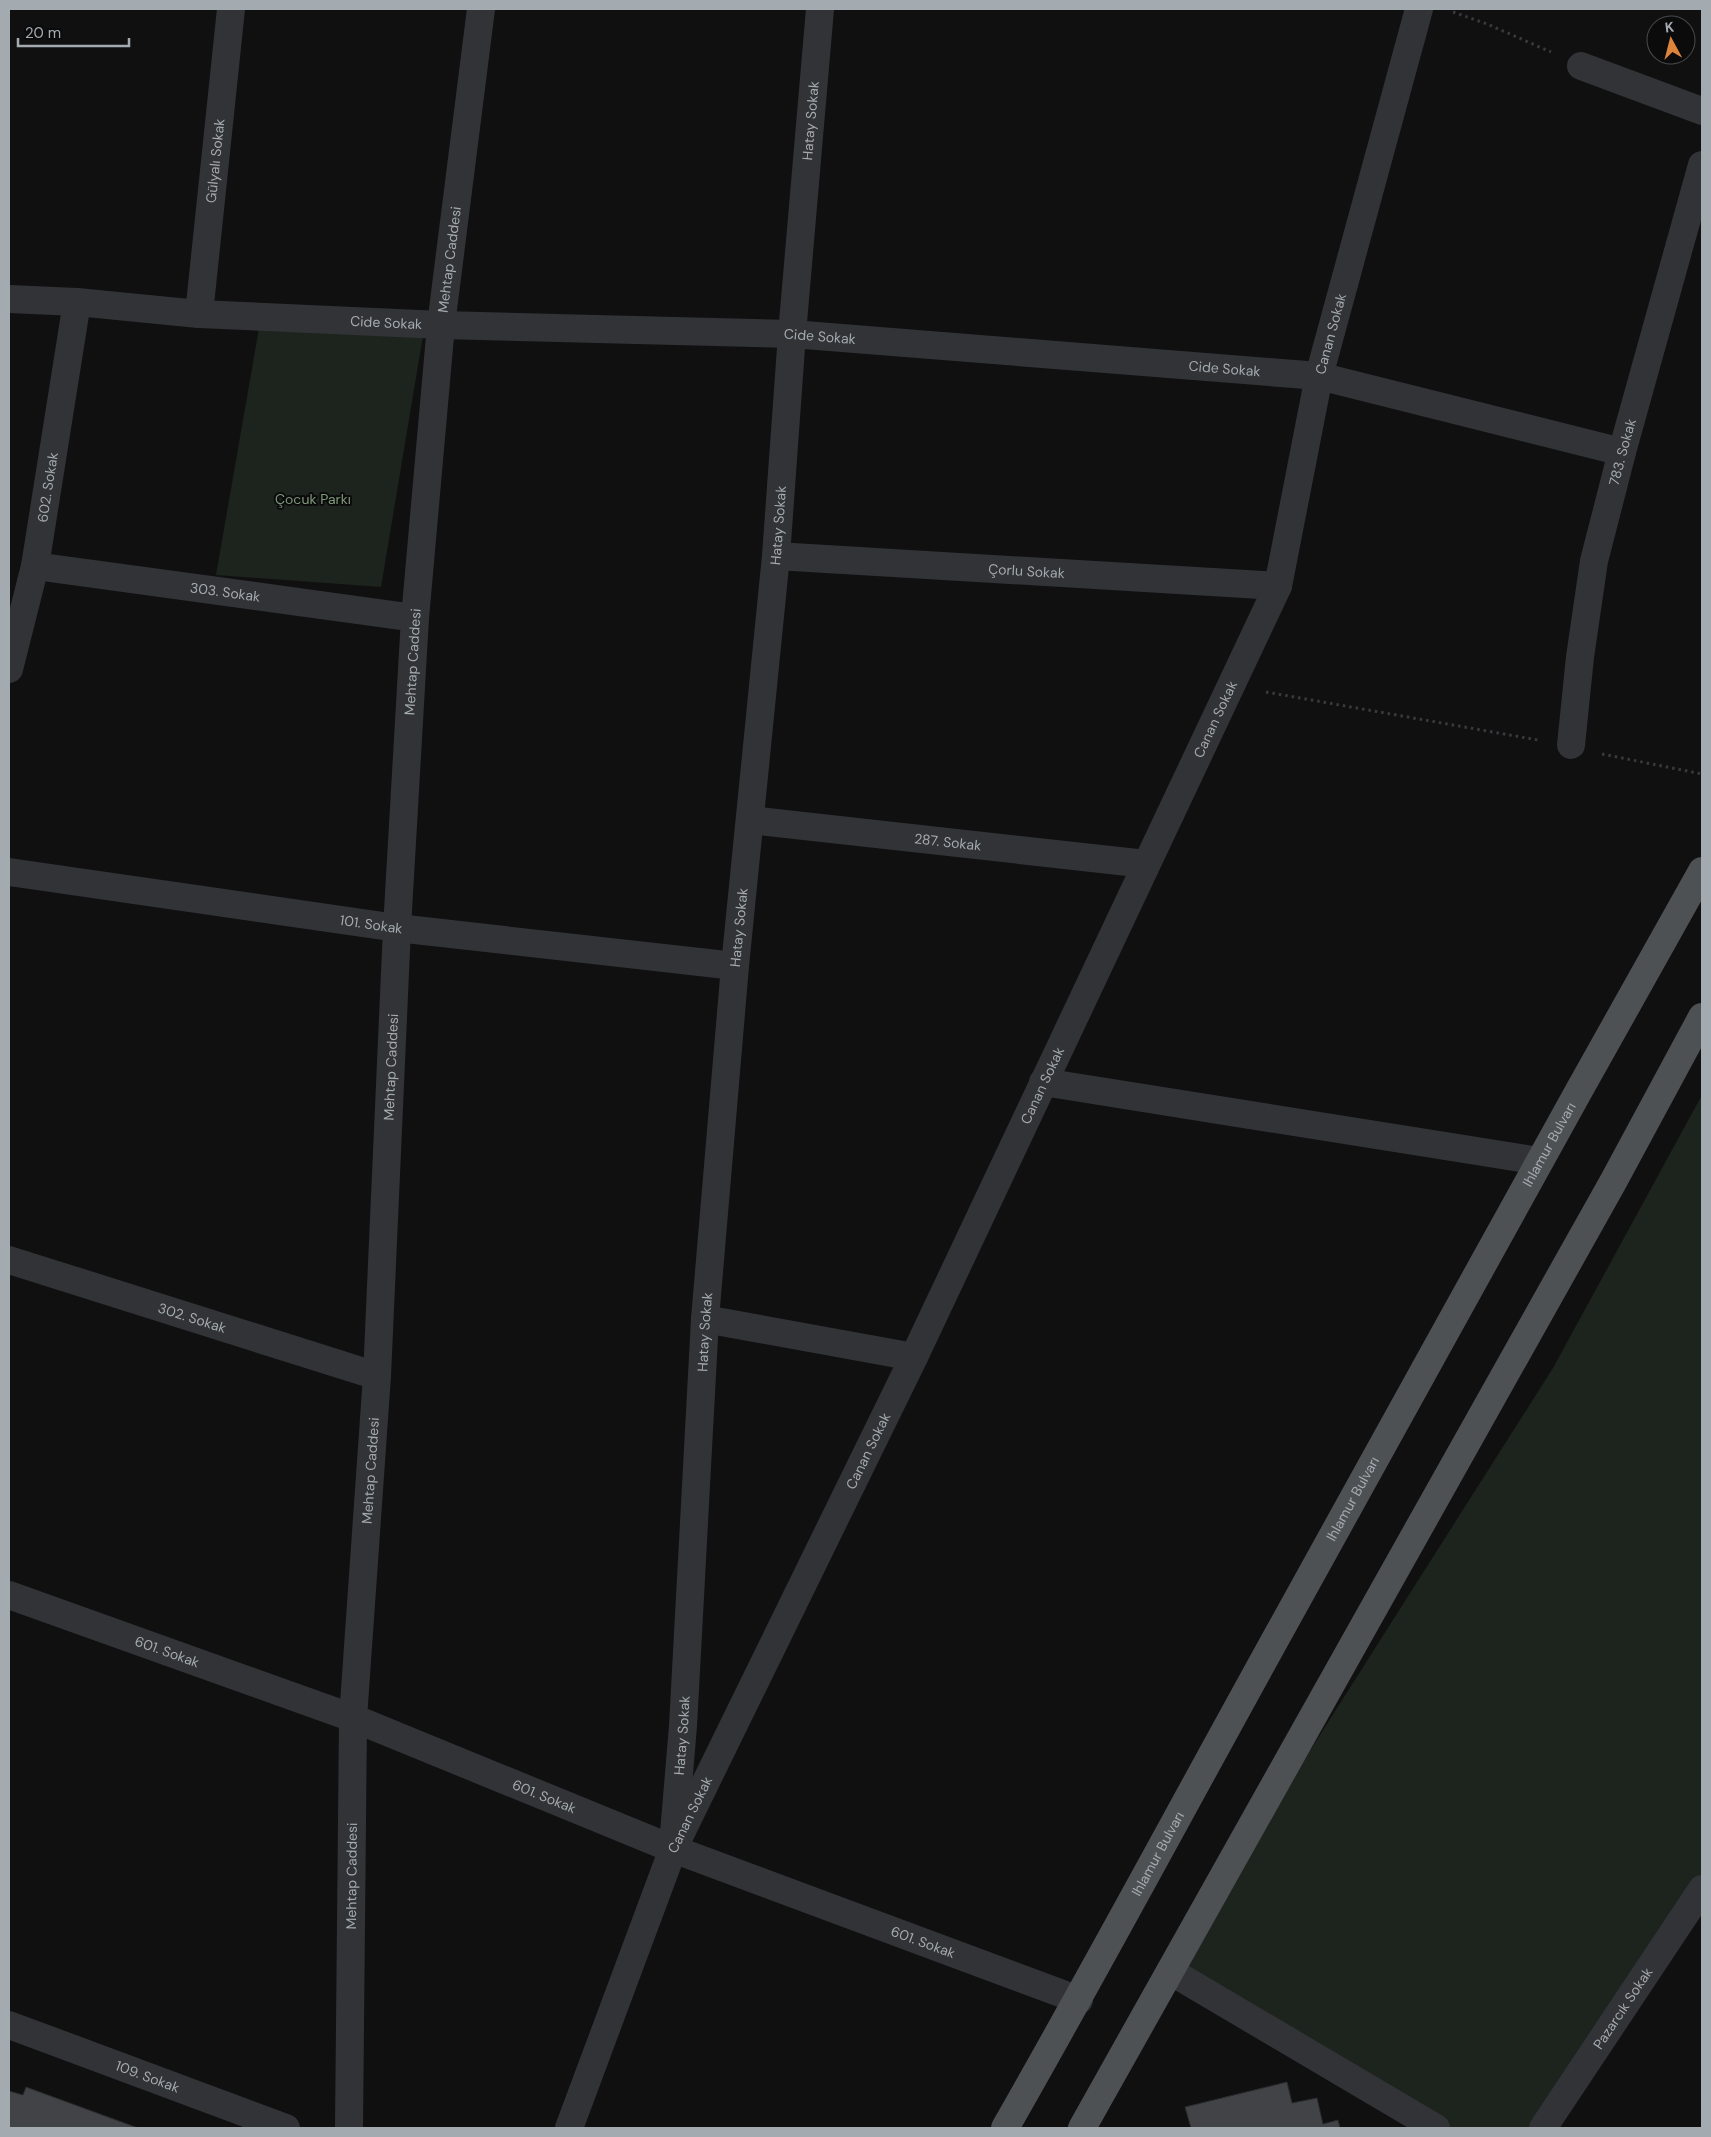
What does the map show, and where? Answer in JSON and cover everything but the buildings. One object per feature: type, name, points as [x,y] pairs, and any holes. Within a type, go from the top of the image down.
[{"type":"main road","name":"Ihlamur Bulvarı","points":[[1005,2128],[1079,2000],[1181,1810],[1539,1161],[1702,871]]},
{"type":"main road","points":[[1082,2128],[1598,1208],[1702,1017]]},
{"type":"street","name":"Gülyalı Sokak","points":[[199,314],[231,9]]},
{"type":"street","name":"Mehtap Caddesi","points":[[349,2128],[353,1718],[376,1376],[397,928],[415,618],[441,325],[481,9]]},
{"type":"street","name":"Hatay Sokak","points":[[673,1849],[684,1726],[705,1319],[735,966],[776,556],[792,334],[820,9]]},
{"type":"street","name":"Canan Sokak","points":[[570,2128],[673,1849],[914,1358],[1278,586],[1319,376],[1419,9]]},
{"type":"street","points":[[1581,66],[1702,111]]},
{"type":"street","name":"783. Sokak","points":[[1571,745],[1580,657],[1594,561],[1622,452],[1702,165]]},
{"type":"street","name":"Cide Sokak","points":[[9,298],[77,302],[199,314],[441,325],[792,334],[1319,376],[1622,452]]},
{"type":"street","name":"602. Sokak","points":[[9,669],[35,566],[77,302]]},
{"type":"street","name":"Çorlu Sokak","points":[[776,556],[1278,586]]},
{"type":"street","name":"303. Sokak","points":[[35,566],[415,618]]},
{"type":"street","name":"287. Sokak","points":[[750,820],[1146,864]]},
{"type":"street","name":"101. Sokak","points":[[9,872],[397,928],[735,966]]},
{"type":"street","points":[[1043,1082],[1539,1161]]},
{"type":"street","name":"302. Sokak","points":[[9,1260],[376,1376]]},
{"type":"street","points":[[705,1319],[914,1358]]},
{"type":"street","name":"601. Sokak","points":[[9,1595],[353,1718],[673,1849],[1079,2000]]},
{"type":"street","name":"Pazarcık Sokak","points":[[1543,2128],[1702,1889]]},
{"type":"street","points":[[1170,1970],[1436,2128]]},
{"type":"street","name":"109. Sokak","points":[[9,2025],[286,2128]]},
{"type":"path","points":[[1444,9],[1487,24],[1581,66]]},
{"type":"path","points":[[1231,686],[1571,745],[1586,750],[1702,774]]},
{"type":"green space","name":"Çocuk Parkı","points":[[259,328],[423,336],[381,587],[216,575]]},
{"type":"green space","points":[[1702,1095],[1702,1874],[1542,2128],[1436,2128],[1170,1971],[1553,1368]]}]
